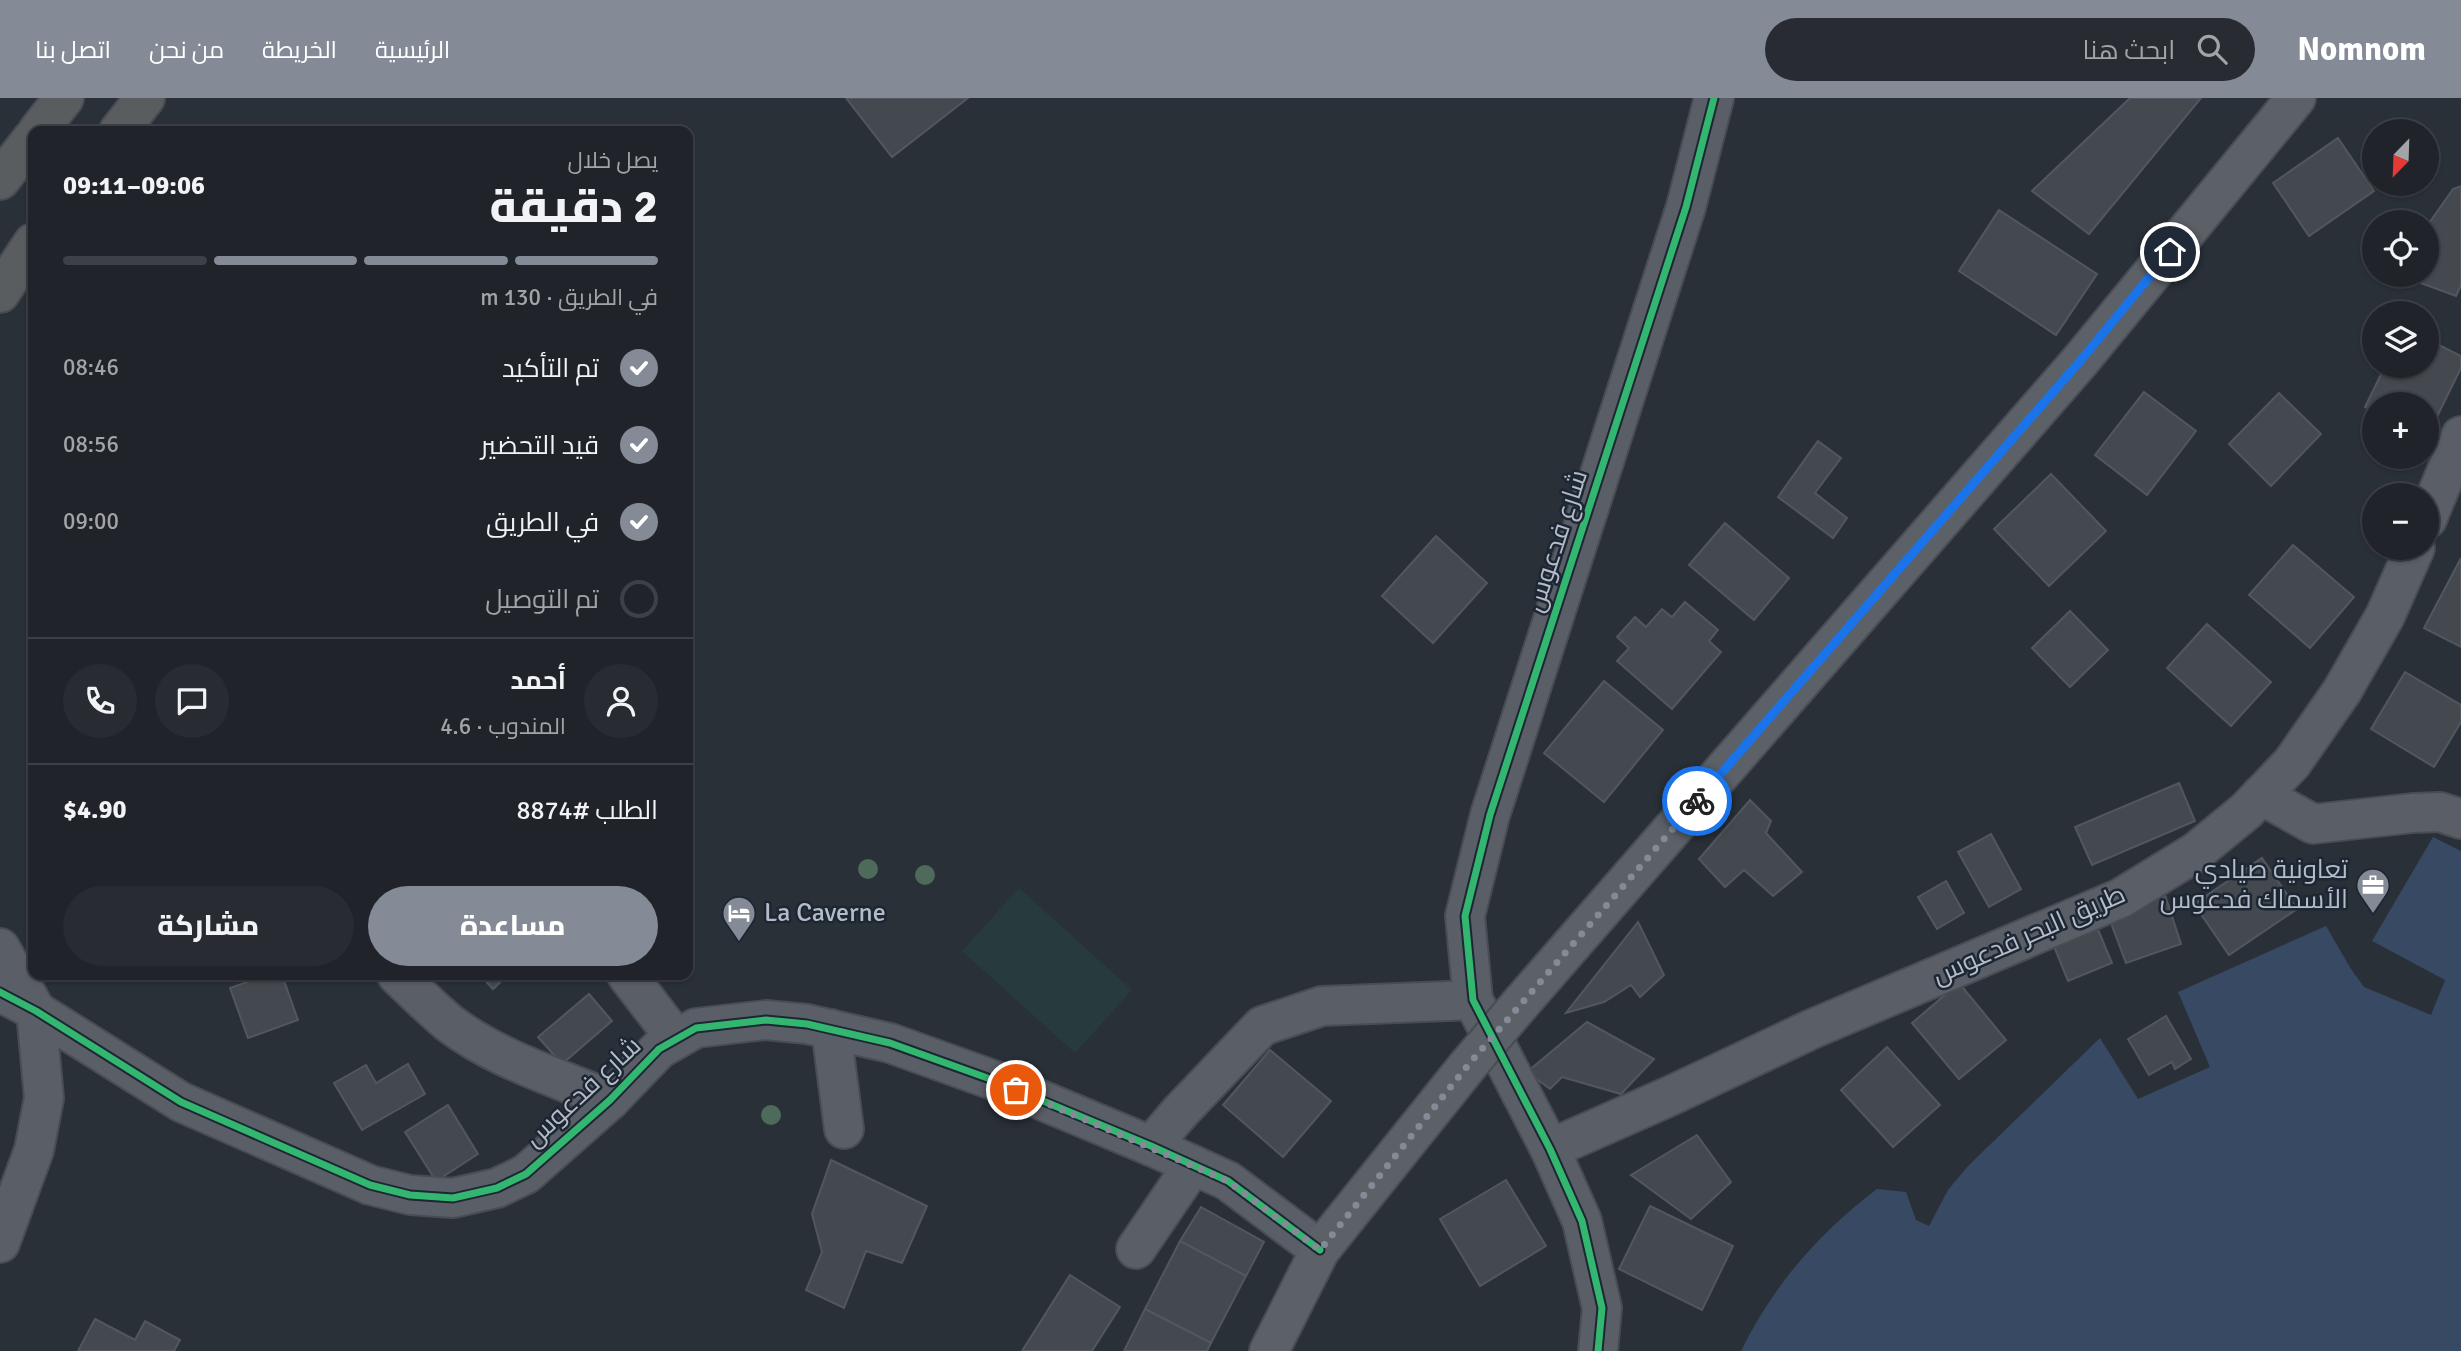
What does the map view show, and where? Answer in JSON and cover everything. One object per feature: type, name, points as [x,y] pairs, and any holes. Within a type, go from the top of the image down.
[{"type":"highway","points":[[42,126],[64,98]]},
{"type":"highway","points":[[123,126],[145,98]]},
{"type":"highway","points":[[0,180],[28,144]]},
{"type":"highway","points":[[0,293],[28,251]]},
{"type":"main road","points":[[1269,1351],[1320,1250],[1469,1064],[2081,360],[2297,98]]},
{"type":"street","name":"شارع فدعوس","points":[[1473,1000],[1465,916],[1490,815],[1686,207],[1714,98]]},
{"type":"street","points":[[2439,490],[2461,436]]},
{"type":"street","name":"طريق البحر فدعوس","points":[[1550,1149],[1671,1096],[1812,1029],[2121,898],[2196,852],[2246,811],[2292,763],[2342,691],[2385,616],[2410,560]]},
{"type":"street","points":[[2261,796],[2313,824],[2440,812],[2461,819]]},
{"type":"street","name":"شارع فدعوس","points":[[0,948],[36,1011],[44,1098],[34,1150],[0,1243]]},
{"type":"street","name":"شارع فدعوس","points":[[403,980],[450,1023],[469,1036],[501,1054],[610,1100]]},
{"type":"street","name":"شارع فدعوس","points":[[631,980],[676,1039]]},
{"type":"street","name":"شارع فدعوس","points":[[0,992],[36,1011],[181,1102],[370,1185],[410,1195],[453,1198],[497,1188],[526,1174],[610,1100],[659,1048],[696,1028],[766,1020],[807,1024],[890,1043],[993,1080],[1151,1146],[1228,1181],[1320,1250]]},
{"type":"street","points":[[1151,1146],[1262,1026],[1322,1006],[1473,1000],[1550,1149],[1582,1221],[1602,1308],[1598,1351]]},
{"type":"street","points":[[831,1029],[844,1129]]},
{"type":"street","points":[[1136,1249],[1193,1165]]},
{"type":"green space","points":[[1019,888],[1132,990],[1075,1053],[962,951]]},
{"type":"water","points":[[2433,837],[2461,851],[2461,1351],[1741,1351],[1783,1282],[1817,1242],[1856,1206],[1877,1189],[1906,1192],[1916,1220],[1929,1226],[1948,1190],[1968,1166],[2100,1038],[2138,1099],[2210,1067],[2178,992],[2326,926],[2364,987],[2431,1015],[2445,980],[2372,941]]},
{"type":"building","points":[[846,98],[968,98],[892,157]]},
{"type":"building","points":[[2130,98],[2201,98],[2089,234],[2032,191]]},
{"type":"building","points":[[2338,138],[2362,173],[2362,196],[2367,196],[2309,236],[2273,183]]},
{"type":"building","points":[[2461,186],[2461,285],[2456,296],[2432,287],[2439,287],[2438,210],[2453,189]]},
{"type":"building","points":[[1999,210],[2097,274],[2056,335],[1959,271]]},
{"type":"building","points":[[2439,345],[2461,356],[2461,368],[2439,413],[2439,392],[2372,392],[2379,378],[2439,378]]},
{"type":"building","points":[[2144,392],[2196,431],[2147,495],[2095,455]]},
{"type":"building","points":[[2279,393],[2321,434],[2271,486],[2229,444]]},
{"type":"building","points":[[1818,441],[1841,458],[1815,493],[1847,518],[1833,538],[1778,497]]},
{"type":"building","points":[[2051,474],[2106,531],[2049,586],[1994,529]]},
{"type":"building","points":[[1725,523],[1789,578],[1754,620],[1689,565]]},
{"type":"building","points":[[1436,536],[1487,583],[1433,643],[1382,596]]},
{"type":"building","points":[[2293,545],[2354,597],[2310,648],[2249,595]]},
{"type":"building","points":[[2461,558],[2461,647],[2424,628]]},
{"type":"building","points":[[1685,602],[1718,630],[1709,641],[1721,652],[1672,709],[1617,661],[1629,648],[1617,637],[1635,617],[1646,627],[1662,609],[1672,617]]},
{"type":"building","points":[[2070,611],[2108,650],[2070,687],[2032,648]]},
{"type":"building","points":[[2207,624],[2271,682],[2231,726],[2167,668]]},
{"type":"building","points":[[2405,672],[2461,705],[2461,722],[2434,767],[2371,729]]},
{"type":"building","points":[[1604,681],[1663,730],[1604,802],[1544,753]]},
{"type":"building","points":[[2179,783],[2195,821],[2092,865],[2075,827]]},
{"type":"building","points":[[1750,800],[1771,821],[1766,833],[1802,872],[1773,896],[1744,870],[1725,887],[1699,859]]},
{"type":"building","points":[[1991,834],[2021,889],[1989,907],[1958,852]]},
{"type":"building","points":[[2262,858],[2297,909],[2229,955],[2194,904]]},
{"type":"building","points":[[1946,881],[1964,913],[1937,929],[1918,897]]},
{"type":"building","points":[[2165,895],[2181,944],[2126,963],[2108,915]]},
{"type":"building","points":[[2094,920],[2112,963],[2068,981],[2051,939]]},
{"type":"building","points":[[1638,922],[1664,975],[1640,997],[1631,985],[1604,1002],[1566,1013]]},
{"type":"building","points":[[253,980],[284,980],[298,1020],[248,1038],[230,988]]},
{"type":"building","points":[[485,980],[503,980],[493,989]]},
{"type":"building","points":[[1959,983],[2006,1040],[1959,1079],[1912,1023]]},
{"type":"building","points":[[589,994],[612,1021],[562,1064],[538,1037]]},
{"type":"building","points":[[2166,1016],[2191,1059],[2175,1069],[2172,1062],[2149,1075],[2128,1039]]},
{"type":"building","points":[[1587,1022],[1654,1059],[1621,1094],[1562,1077],[1550,1089],[1527,1072]]},
{"type":"building","points":[[1887,1047],[1940,1105],[1893,1147],[1841,1090]]},
{"type":"building","points":[[1270,1050],[1331,1101],[1283,1157],[1223,1105]]},
{"type":"building","points":[[408,1064],[425,1094],[362,1130],[334,1083],[366,1065],[376,1083]]},
{"type":"building","points":[[448,1105],[478,1154],[436,1181],[405,1132]]},
{"type":"building","points":[[1697,1135],[1731,1182],[1691,1219],[1631,1175]]},
{"type":"building","points":[[831,1160],[927,1206],[902,1263],[866,1251],[844,1308],[806,1290],[822,1252],[812,1214]]},
{"type":"building","points":[[1506,1180],[1546,1246],[1480,1286],[1440,1219]]},
{"type":"building","points":[[1650,1206],[1733,1246],[1702,1310],[1619,1269]]},
{"type":"building","points":[[1201,1207],[1264,1242],[1246,1276],[1180,1241]]},
{"type":"building","points":[[1180,1241],[1246,1276],[1211,1343],[1145,1309]]},
{"type":"building","points":[[1070,1275],[1120,1307],[1092,1351],[1022,1351]]},
{"type":"building","points":[[1145,1309],[1211,1343],[1207,1351],[1124,1351]]},
{"type":"building","points":[[95,1319],[135,1340],[145,1321],[180,1340],[174,1351],[78,1351]]},
{"type":"cycle path","points":[[1598,1351],[1602,1308],[1582,1221],[1550,1149],[1473,1000],[1465,916],[1490,815],[1686,207],[1714,98]]},
{"type":"cycle path","points":[[0,992],[36,1011],[181,1102],[370,1185],[410,1195],[453,1198],[497,1188],[526,1174],[610,1100],[659,1049],[696,1028],[766,1020],[807,1024],[890,1043],[993,1080],[1151,1146],[1228,1181],[1320,1250]]},
{"type":"way so far","points":[[1016,1090],[1228,1181],[1320,1250],[1469,1064],[1697,801]]},
{"type":"place","name":"تعاونية صيادي الأسماك فدعوس","points":[[2373,915]]},
{"type":"place","name":"La Caverne","points":[[739,943]]},
{"type":"route","points":[[1697,801],[2081,360],[2170,252]]}]
